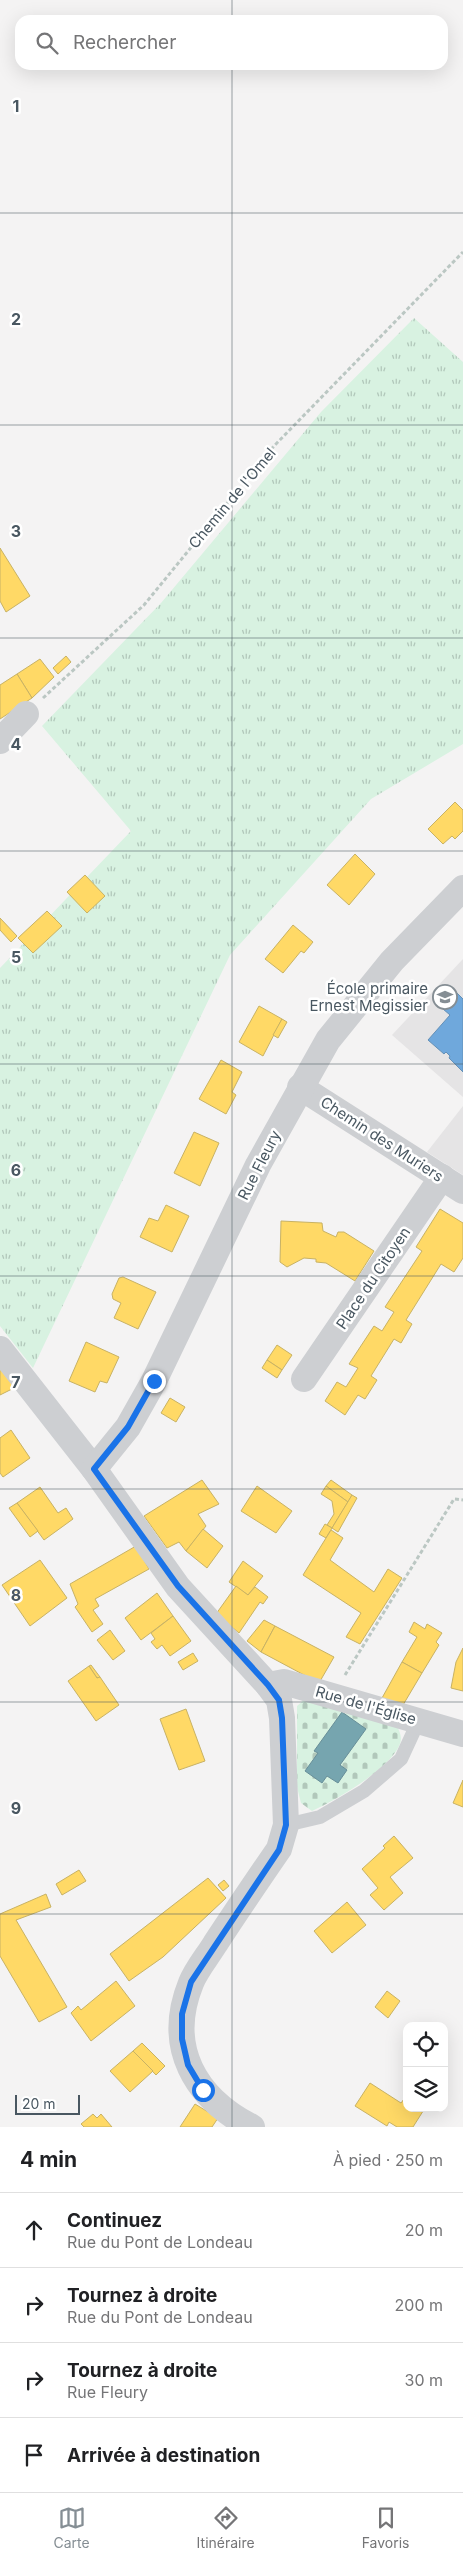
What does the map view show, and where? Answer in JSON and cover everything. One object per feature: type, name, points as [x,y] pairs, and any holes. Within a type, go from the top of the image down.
[{"type":"street","points":[[0,741],[26,714]]},
{"type":"street","name":"Rue Fleury","points":[[94,1469],[128,1427],[154,1381],[258,1165],[300,1086],[328,1040],[386,968],[463,888]]},
{"type":"street","name":"Chemin des Muriers","points":[[300,1086],[463,1191]]},
{"type":"street","name":"Place du Citoyen","points":[[304,1379],[442,1177]]},
{"type":"street","points":[[0,1349],[94,1469],[178,1586],[268,1685],[279,1700],[282,1718],[286,1825],[279,1850],[191,1982],[182,2014],[182,2039],[188,2065],[203,2090],[233,2117],[252,2127]]},
{"type":"street","name":"Rue de l'Église","points":[[268,1685],[284,1682],[463,1734]]},
{"type":"lane","points":[[286,1825],[320,1818],[364,1791],[401,1759],[419,1720]]},
{"type":"path","name":"Chemin de l'Omel","points":[[26,714],[144,605],[274,446],[463,252]]},
{"type":"path","points":[[335,1696],[350,1665],[454,1499],[463,1500]]},
{"type":"shaded area","name":"École primaire Ernest Megissier","points":[[463,959],[463,1097],[392,1035]]},
{"type":"shaded area","points":[[463,1106],[463,1175],[427,1152]]},
{"type":"green space","points":[[414,318],[463,362],[463,744],[371,799],[230,955],[33,1368],[0,1326],[0,968],[131,831],[42,726],[161,603],[321,412]]},
{"type":"green space","points":[[305,1699],[396,1724],[401,1738],[399,1746],[384,1765],[347,1792],[312,1811],[301,1803],[297,1787],[297,1706]]},
{"type":"building: Logements","points":[[0,548],[30,596],[6,612],[0,601]]},
{"type":"building: Logements","points":[[66,656],[71,662],[58,674],[53,668]]},
{"type":"building: Logements","points":[[40,659],[54,677],[32,698],[17,674]]},
{"type":"building: Logements","points":[[17,674],[32,698],[0,719],[0,685]]},
{"type":"building: Logements","points":[[455,802],[463,810],[463,831],[455,839],[452,836],[443,844],[428,829]]},
{"type":"building: Logements","points":[[355,854],[375,874],[349,905],[327,885]]},
{"type":"building: Logements","points":[[85,875],[105,896],[87,913],[67,892]]},
{"type":"building: Logements","points":[[47,911],[62,926],[33,953],[18,938]]},
{"type":"building: Logements","points":[[0,918],[17,936],[11,942],[0,930]]},
{"type":"building: Logements","points":[[293,925],[313,942],[304,953],[301,951],[283,973],[265,959]]},
{"type":"building: Logements","points":[[259,1006],[282,1019],[263,1056],[239,1042]]},
{"type":"building: Logements","points":[[282,1019],[287,1022],[278,1038],[273,1035]]},
{"type":"building: Logements","points":[[221,1060],[242,1072],[232,1092],[236,1095],[226,1114],[199,1099]]},
{"type":"building: Logements","points":[[194,1132],[219,1143],[200,1186],[174,1173]]},
{"type":"building: Logements","points":[[166,1205],[189,1216],[172,1252],[140,1237],[149,1218],[158,1221]]},
{"type":"building: Logements","points":[[440,1209],[463,1223],[463,1258],[454,1272],[441,1264],[406,1320],[412,1324],[401,1343],[394,1339],[371,1376],[377,1380],[365,1399],[358,1395],[345,1415],[325,1401],[337,1382],[346,1387],[358,1368],[349,1364],[374,1326],[382,1331],[394,1312],[385,1307],[422,1251],[416,1247]]},
{"type":"building: Logements","points":[[281,1221],[322,1223],[323,1231],[336,1237],[338,1232],[344,1232],[374,1251],[355,1281],[326,1263],[316,1262],[316,1259],[304,1258],[287,1267],[280,1262]]},
{"type":"building: Logements","points":[[123,1277],[156,1292],[138,1329],[114,1318],[121,1303],[113,1299],[112,1294],[119,1278]]},
{"type":"building: Logements","points":[[86,1342],[119,1357],[107,1383],[100,1381],[95,1392],[69,1381]]},
{"type":"building: Logements","points":[[277,1345],[292,1355],[282,1370],[267,1360]]},
{"type":"building: Logements","points":[[267,1360],[282,1370],[277,1378],[262,1368]]},
{"type":"building: Logements","points":[[0,1365],[18,1386],[0,1395]]},
{"type":"building: Logements","points":[[170,1398],[185,1407],[176,1422],[161,1413]]},
{"type":"building: Logements","points":[[11,1430],[30,1458],[3,1477],[0,1473],[0,1438]]},
{"type":"building: Logements","points":[[202,1480],[219,1504],[198,1514],[206,1526],[186,1551],[179,1542],[167,1548],[144,1516]]},
{"type":"building: Logements","points":[[331,1480],[352,1495],[348,1502],[326,1486]]},
{"type":"building: Logements","points":[[257,1486],[292,1511],[276,1533],[241,1511]]},
{"type":"building: Logements","points":[[326,1486],[348,1502],[332,1528],[327,1525],[334,1514],[332,1501],[321,1494]]},
{"type":"building: Logements","points":[[40,1487],[58,1513],[66,1508],[73,1519],[44,1540],[17,1503]]},
{"type":"building: Logements","points":[[352,1495],[357,1498],[338,1532],[332,1528]]},
{"type":"building: Logements","points":[[17,1503],[38,1531],[30,1537],[9,1508]]},
{"type":"building: Logements","points":[[325,1524],[332,1528],[326,1538],[319,1534]]},
{"type":"building: Logements","points":[[203,1529],[223,1546],[207,1568],[186,1551]]},
{"type":"building: Logements","points":[[331,1530],[343,1538],[330,1560],[374,1592],[388,1569],[402,1578],[360,1644],[346,1637],[361,1613],[303,1575]]},
{"type":"building: Logements","points":[[136,1546],[149,1569],[95,1599],[99,1606],[93,1610],[103,1624],[92,1632],[75,1607],[78,1604],[70,1584]]},
{"type":"building: Logements","points":[[40,1560],[67,1598],[30,1626],[2,1585]]},
{"type":"building: Logements","points":[[243,1561],[263,1576],[248,1595],[229,1582]]},
{"type":"building: Logements","points":[[236,1586],[248,1595],[255,1587],[268,1597],[263,1604],[260,1602],[239,1633],[216,1614]]},
{"type":"building: Logements","points":[[157,1593],[173,1616],[141,1640],[125,1618]]},
{"type":"building: Logements","points":[[173,1616],[191,1641],[170,1656],[162,1645],[157,1649],[151,1642],[155,1639],[151,1633]]},
{"type":"building: Logements","points":[[264,1620],[275,1626],[261,1652],[247,1641]]},
{"type":"building: Logements","points":[[414,1622],[425,1629],[427,1624],[442,1633],[436,1642],[439,1645],[422,1673],[402,1662],[417,1637],[409,1632]]},
{"type":"building: Logements","points":[[275,1626],[334,1657],[319,1683],[261,1652]]},
{"type":"building: Logements","points":[[110,1630],[125,1651],[113,1660],[97,1640]]},
{"type":"building: Logements","points":[[463,1648],[463,1691],[451,1688],[456,1662]]},
{"type":"building: Logements","points":[[193,1653],[198,1661],[183,1670],[178,1662]]},
{"type":"building: Logements","points":[[402,1662],[422,1673],[403,1705],[382,1698]]},
{"type":"building: Logements","points":[[91,1665],[100,1677],[97,1678],[89,1666]]},
{"type":"building: Logements","points":[[89,1666],[97,1678],[100,1677],[119,1705],[96,1721],[68,1681]]},
{"type":"building: Logements","points":[[186,1709],[205,1761],[179,1770],[160,1719]]},
{"type":"building: Logements","points":[[463,1780],[463,1807],[453,1803]]},
{"type":"building: Logements","points":[[394,1836],[413,1858],[390,1877],[403,1893],[384,1910],[370,1895],[378,1888],[362,1869],[385,1848],[383,1846]]},
{"type":"building: Logements","points":[[79,1870],[86,1881],[62,1895],[56,1884]]},
{"type":"building: Logements","points":[[208,1878],[226,1898],[163,1957],[129,1981],[110,1954]]},
{"type":"building: Logements","points":[[224,1880],[229,1886],[223,1891],[218,1885]]},
{"type":"building: Logements","points":[[46,1894],[51,1907],[16,1920],[67,2007],[39,2022],[0,1956],[0,1914]]},
{"type":"building: Logements","points":[[347,1902],[366,1925],[332,1953],[314,1931]]},
{"type":"building: Logements","points":[[116,1981],[135,2006],[91,2041],[71,2013],[78,2006],[81,2010]]},
{"type":"building: Logements","points":[[387,1991],[400,2001],[388,2018],[375,2007]]},
{"type":"building: Logements","points":[[142,2043],[165,2066],[156,2075],[133,2051]]},
{"type":"building: Logements","points":[[133,2051],[153,2071],[130,2092],[110,2071]]},
{"type":"building: Logements","points":[[370,2083],[401,2103],[403,2100],[403,2112],[422,2112],[413,2127],[397,2127],[389,2122],[387,2126],[355,2106]]},
{"type":"building: Logements","points":[[195,2104],[218,2118],[212,2127],[180,2127]]},
{"type":"building: Logements","points":[[93,2114],[97,2118],[101,2114],[112,2127],[84,2127],[81,2124]]},
{"type":"building: Écoles","points":[[457,993],[463,999],[463,1072],[449,1058],[450,1056],[446,1052],[444,1054],[428,1040],[450,1015],[443,1009]]},
{"type":"building: Public","points":[[342,1712],[366,1729],[340,1765],[347,1770],[338,1783],[327,1776],[322,1783],[305,1771],[318,1753],[314,1751]]},
{"type":"place","name":"École primaire Ernest Megissier","points":[[445,997]]},
{"type":"route","points":[[154,1381],[128,1427],[94,1469],[178,1586],[268,1685],[279,1700],[282,1718],[286,1825],[279,1850],[249,1892],[191,1982],[182,2014],[182,2039],[188,2065],[203,2090]]}]
